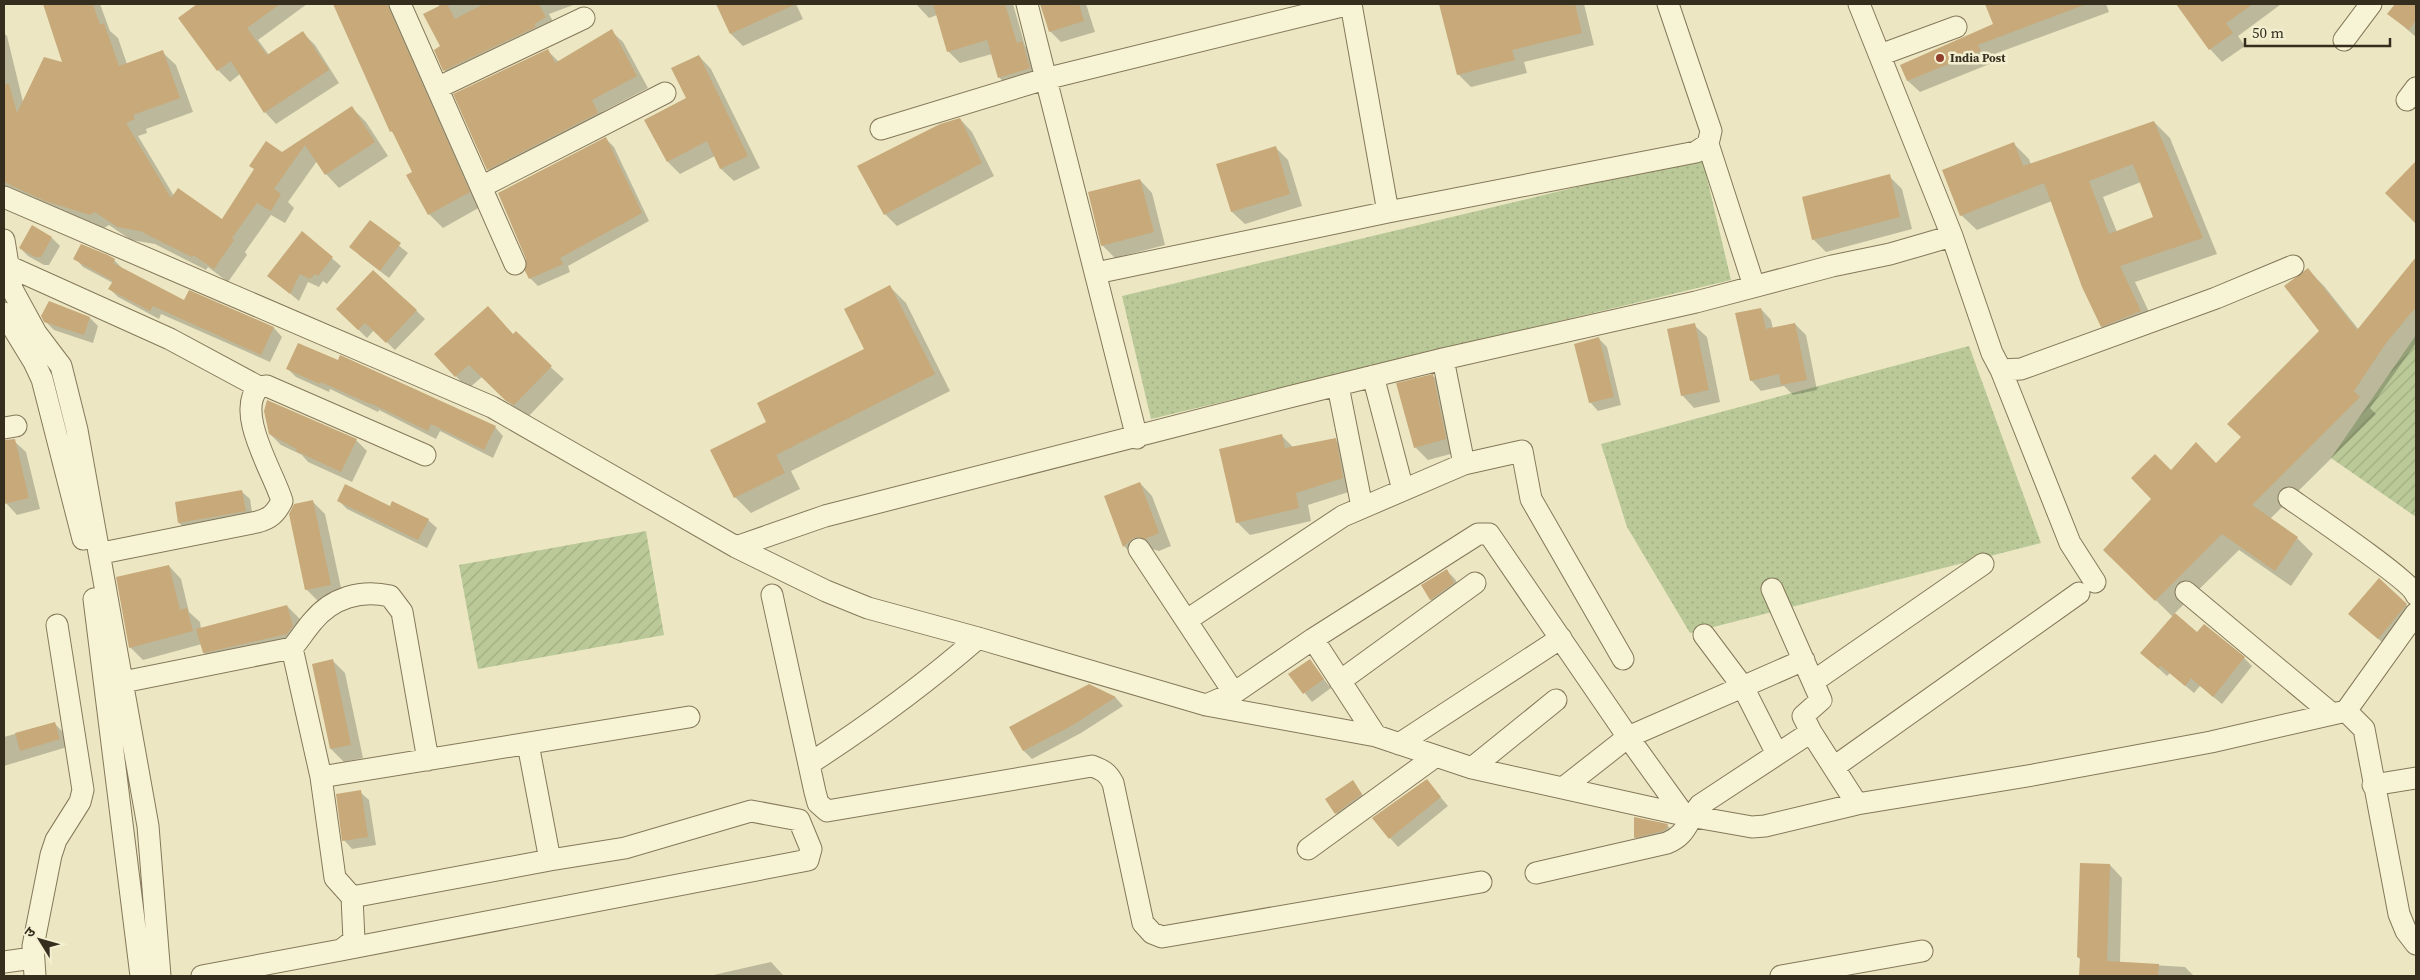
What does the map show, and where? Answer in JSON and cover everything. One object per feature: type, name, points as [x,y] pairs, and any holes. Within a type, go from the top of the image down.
[{"type":"street","points":[[400,4],[514,264]]},
{"type":"street","points":[[1027,4],[1137,438]]},
{"type":"street","points":[[881,129],[1045,79],[1350,4],[1388,212]]},
{"type":"street","points":[[1669,4],[1711,131],[1708,144],[1754,286]]},
{"type":"street","points":[[1834,767],[2087,587],[2001,370],[1992,353],[1952,236],[1860,4]]},
{"type":"street","points":[[2344,40],[2371,4]]},
{"type":"street","points":[[437,88],[584,18]]},
{"type":"street","points":[[1880,55],[1956,27]]},
{"type":"street","points":[[481,187],[665,93]]},
{"type":"street","points":[[1096,273],[1388,212],[1696,152],[1708,144]]},
{"type":"street","points":[[4,197],[492,407],[736,547],[826,591],[868,608],[978,638],[1206,706],[1376,736],[1472,768],[1687,816],[1752,827],[1765,826],[1857,804],[2033,775],[2201,744],[2339,712],[2416,613]]},
{"type":"street","points":[[736,547],[825,516],[1137,438],[1373,376],[1696,302],[1754,286],[1890,254],[1952,236]]},
{"type":"street","points":[[4,240],[12,289],[36,333],[61,366],[77,430],[148,826],[160,976]]},
{"type":"street","points":[[8,266],[170,340],[259,386],[267,386],[425,455]]},
{"type":"street","points":[[2001,370],[2021,369],[2216,298],[2293,266]]},
{"type":"street","points":[[4,313],[34,362],[42,379],[72,492],[90,577],[141,976]]},
{"type":"street","points":[[1443,359],[1464,464]]},
{"type":"street","points":[[1373,376],[1403,490]]},
{"type":"street","points":[[107,552],[257,522],[268,519],[277,510],[282,501],[278,487],[258,447],[250,401],[252,393],[259,386]]},
{"type":"street","points":[[1338,386],[1362,507]]},
{"type":"street","points":[[1187,620],[1343,516],[1464,464],[1522,451],[1531,498],[1623,659]]},
{"type":"street","points":[[2289,498],[2392,572],[2414,590],[2416,595]]},
{"type":"street","points":[[1206,706],[1234,693],[1313,639],[1478,534],[1489,534],[1495,540],[1628,737],[1687,816]]},
{"type":"street","points":[[1139,550],[1234,693]]},
{"type":"street","points":[[1814,681],[1983,564]]},
{"type":"street","points":[[1340,681],[1475,583]]},
{"type":"street","points":[[1772,589],[1821,700],[1803,716],[1811,732],[1857,804]]},
{"type":"street","points":[[2186,592],[2339,712],[2364,729],[2373,786],[2399,914],[2406,931],[2416,944]]},
{"type":"street","points":[[123,682],[292,648],[326,608],[344,597],[365,594],[390,596],[402,612],[428,760]]},
{"type":"street","points":[[772,595],[818,802],[827,811],[1092,766],[1109,775],[1113,783],[1143,923],[1152,933],[1162,937],[1481,882]]},
{"type":"street","points":[[4,962],[34,967],[33,946],[52,854],[56,840],[80,802],[83,790],[57,625]]},
{"type":"street","points":[[1704,636],[1743,687],[1777,754]]},
{"type":"street","points":[[809,764],[872,723],[929,681],[978,638]]},
{"type":"street","points":[[1399,744],[1561,638]]},
{"type":"street","points":[[1313,639],[1376,736]]},
{"type":"street","points":[[292,648],[321,777],[335,878],[352,897],[354,940],[341,950]]},
{"type":"street","points":[[1563,788],[1628,737],[1804,660]]},
{"type":"street","points":[[1472,768],[1556,700]]},
{"type":"street","points":[[321,777],[689,717]]},
{"type":"street","points":[[1536,873],[1667,843],[1679,838],[1687,816],[1811,732]]},
{"type":"street","points":[[528,744],[550,860]]},
{"type":"street","points":[[1308,849],[1436,756]]},
{"type":"street","points":[[2373,786],[2416,778]]},
{"type":"street","points":[[202,976],[808,860],[811,849],[799,820],[751,811],[625,848],[352,897]]},
{"type":"street","points":[[1781,976],[1922,951]]},
{"type":"green space","points":[[1702,157],[1731,280],[1151,419],[1122,296]]},
{"type":"green space","points":[[2416,335],[2416,517],[2331,458]]},
{"type":"green space","points":[[1969,346],[2041,543],[1690,633],[1627,527],[1601,444]]},
{"type":"green space","points":[[646,531],[664,635],[478,669],[459,565]]},
{"type":"building","points":[[43,4],[93,4],[100,25],[104,23],[119,66],[163,50],[180,98],[133,115],[135,119],[126,123],[171,198],[178,188],[222,219],[254,169],[249,166],[266,141],[282,152],[352,106],[375,142],[325,175],[305,145],[274,189],[281,194],[271,211],[257,203],[232,238],[234,240],[214,269],[193,255],[192,257],[140,231],[117,227],[95,212],[90,215],[45,201],[4,182],[4,84],[9,84],[17,113],[44,57],[62,62]]},
{"type":"building","points":[[197,4],[280,4],[247,28],[267,55],[303,31],[329,70],[264,113],[231,61],[217,71],[178,18]]},
{"type":"building","points":[[333,4],[387,4],[470,192],[428,215],[406,175],[412,172],[392,131],[390,132]]},
{"type":"building","points":[[443,4],[447,4],[455,19],[484,4],[539,4],[546,17],[534,24],[536,27],[443,71],[434,50],[440,46],[423,14]]},
{"type":"building","points":[[716,4],[796,4],[730,34]]},
{"type":"building","points":[[933,4],[1005,4],[1017,43],[1022,41],[1030,68],[998,78],[987,40],[947,52]]},
{"type":"building","points":[[1040,4],[1079,4],[1084,21],[1049,32]]},
{"type":"building","points":[[1439,4],[1575,4],[1582,33],[1512,50],[1515,60],[1457,75]]},
{"type":"building","points":[[1985,4],[2084,5],[1978,45],[1981,51],[1907,81],[1900,65],[1993,24]]},
{"type":"building","points":[[2176,4],[2253,4],[2226,23],[2233,33],[2209,50]]},
{"type":"building","points":[[2395,4],[2416,4],[2416,20],[2409,30],[2387,14]]},
{"type":"building","points":[[612,29],[637,76],[592,100],[598,113],[487,170],[453,94],[548,49],[555,63]]},
{"type":"building","points":[[699,55],[748,156],[720,169],[707,141],[667,162],[644,120],[686,98],[671,68]]},
{"type":"building","points":[[960,118],[982,163],[884,215],[857,166],[940,124]]},
{"type":"building","points":[[2154,121],[2203,238],[2120,266],[2141,311],[2101,327],[2082,287],[2044,183],[1960,216],[1942,170],[2014,142],[2023,166]],"holes":[[[2133,164],[2153,217],[2109,234],[2089,181]]]},
{"type":"building","points":[[606,137],[642,213],[560,258],[563,264],[529,279],[525,271],[526,259],[498,193]]},
{"type":"building","points":[[1276,146],[1290,194],[1231,212],[1216,164]]},
{"type":"building","points":[[2416,161],[2416,224],[2385,193]]},
{"type":"building","points":[[1890,174],[1900,217],[1812,240],[1802,197]]},
{"type":"building","points":[[1140,179],[1154,232],[1101,246],[1088,192]]},
{"type":"building","points":[[370,220],[401,243],[380,271],[349,247]]},
{"type":"building","points":[[32,225],[52,237],[41,257],[35,257],[19,248]]},
{"type":"building","points":[[302,231],[333,257],[318,276],[315,274],[310,279],[300,274],[290,294],[267,276]]},
{"type":"building","points":[[81,244],[108,255],[115,259],[113,263],[184,300],[189,290],[274,327],[261,355],[153,306],[150,311],[108,289],[113,281],[73,259]]},
{"type":"building","points":[[2416,257],[2416,307],[2386,343],[2354,391],[2360,397],[2252,505],[2298,537],[2275,571],[2222,534],[2155,601],[2103,550],[2151,499],[2131,478],[2155,454],[2171,470],[2196,442],[2216,463],[2241,437],[2227,424],[2319,331],[2284,286],[2308,268],[2357,330]]},
{"type":"building","points":[[373,270],[417,310],[386,343],[365,323],[358,330],[336,309]]},
{"type":"building","points":[[890,285],[935,374],[776,455],[785,473],[734,498],[710,450],[766,422],[757,403],[864,349],[844,309]]},
{"type":"building","points":[[49,301],[90,317],[84,335],[44,322],[41,316]]},
{"type":"building","points":[[488,306],[513,334],[516,331],[552,366],[514,405],[506,401],[469,365],[455,377],[434,354]]},
{"type":"building","points":[[1761,308],[1766,329],[1795,323],[1807,380],[1781,385],[1779,374],[1750,381],[1735,313]]},
{"type":"building","points":[[1695,323],[1709,390],[1681,396],[1667,329]]},
{"type":"building","points":[[1599,337],[1614,397],[1589,403],[1574,344]]},
{"type":"building","points":[[298,343],[338,360],[340,355],[496,426],[484,450],[431,424],[428,431],[370,403],[286,369]]},
{"type":"building","points":[[1433,374],[1446,439],[1414,448],[1396,383]]},
{"type":"building","points":[[267,400],[357,439],[341,472],[296,451],[297,449],[269,434],[264,411]]},
{"type":"building","points":[[1282,434],[1285,448],[1336,438],[1343,478],[1296,493],[1299,508],[1236,523],[1219,449]]},
{"type":"building","points":[[15,439],[29,498],[4,504],[4,440]]},
{"type":"building","points":[[1140,482],[1159,533],[1145,539],[1133,538],[1123,547],[1104,496]]},
{"type":"building","points":[[345,484],[390,506],[392,501],[429,519],[418,540],[337,501]]},
{"type":"building","points":[[242,490],[246,511],[178,523],[175,502]]},
{"type":"building","points":[[313,500],[331,585],[305,590],[289,514],[294,504]]},
{"type":"building","points":[[169,565],[180,610],[187,608],[193,631],[129,648],[116,577]]},
{"type":"building","points":[[1447,569],[1454,583],[1430,600],[1421,585]]},
{"type":"building","points":[[2379,578],[2407,604],[2378,639],[2348,614]]},
{"type":"building","points":[[287,605],[293,626],[287,634],[203,653],[196,629]]},
{"type":"building","points":[[2175,613],[2197,632],[2204,624],[2245,657],[2213,697],[2191,678],[2185,686],[2161,666],[2158,668],[2140,653]]},
{"type":"building","points":[[333,659],[351,745],[330,749],[312,664]]},
{"type":"building","points":[[1310,659],[1324,679],[1303,694],[1288,674]]},
{"type":"building","points":[[1089,684],[1116,697],[1073,725],[1023,751],[1009,727]]},
{"type":"building","points":[[55,722],[60,739],[20,751],[15,733]]},
{"type":"building","points":[[1427,779],[1441,797],[1389,839],[1372,818]]},
{"type":"building","points":[[1353,780],[1362,794],[1335,814],[1325,799]]},
{"type":"building","points":[[361,790],[368,837],[342,841],[336,794]]},
{"type":"building","points":[[1634,817],[1668,824],[1663,831],[1634,838]]},
{"type":"building","points":[[2080,863],[2110,864],[2107,961],[2159,964],[2158,976],[2079,976],[2080,958],[2077,957]]},
{"type":"place","name":"India Post","points":[[1940,58]]}]
